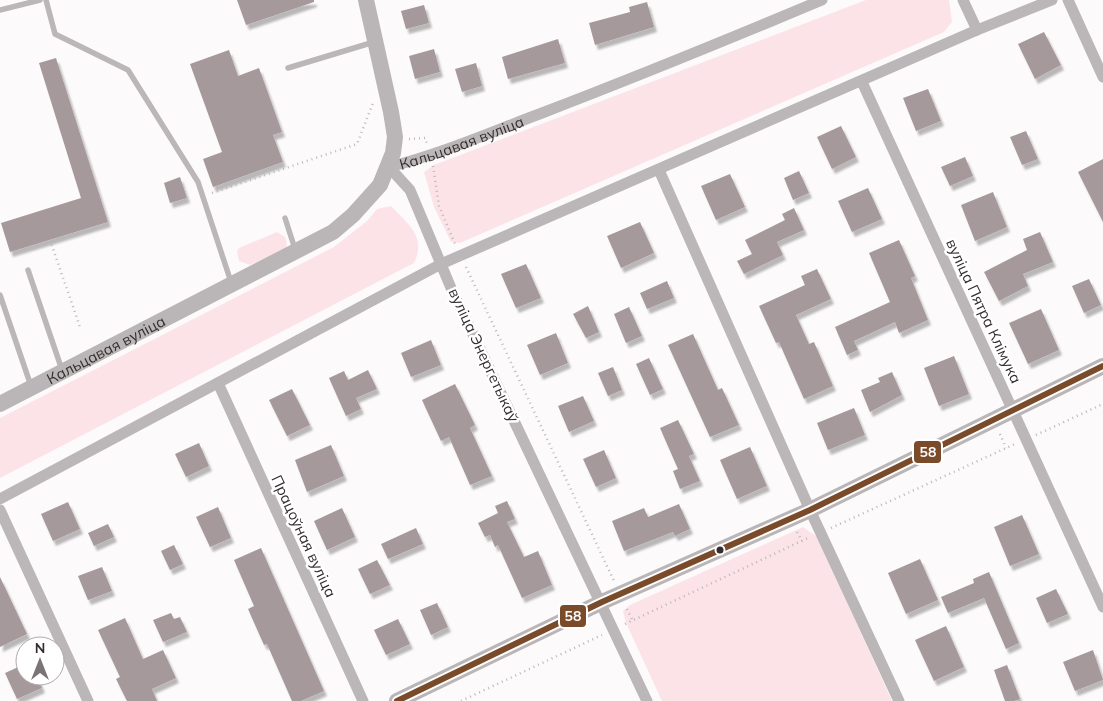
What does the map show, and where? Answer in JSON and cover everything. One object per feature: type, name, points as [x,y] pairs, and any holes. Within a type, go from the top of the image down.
[{"type":"street","points":[[366,0],[395,137],[388,167]]},
{"type":"street","name":"Кальцавая вуліца","points":[[0,404],[333,232],[353,215],[380,185],[388,167],[412,161],[482,136],[656,70],[822,0]]},
{"type":"street","points":[[963,0],[977,30]]},
{"type":"street","points":[[0,499],[442,264],[862,82],[977,30],[1052,0]]},
{"type":"street","points":[[1068,0],[1103,77]]},
{"type":"street","name":"вуліца Пятра Клімука","points":[[862,82],[1103,607]]},
{"type":"street","name":"вуліца Энергетыкаў","points":[[388,167],[410,190],[442,264],[647,701]]},
{"type":"street","points":[[659,170],[810,510],[899,701]]},
{"type":"street","points":[[397,701],[602,602],[810,510],[1103,366]]},
{"type":"street","name":"Працоўная вуліца","points":[[218,383],[364,701]]},
{"type":"street","points":[[0,510],[88,701]]},
{"type":"lane","points":[[0,10],[40,0]]},
{"type":"lane","points":[[46,0],[55,34],[128,70],[198,182],[232,284]]},
{"type":"lane","points":[[288,68],[375,42]]},
{"type":"lane","points":[[285,218],[296,251]]},
{"type":"lane","points":[[28,270],[63,372]]},
{"type":"lane","points":[[0,296],[32,388]]},
{"type":"path","points":[[225,183],[227,188]]},
{"type":"path","points":[[50,240],[80,327]]},
{"type":"path","points":[[461,701],[1103,404]]},
{"type":"shaded area","points":[[866,0],[949,0],[952,22],[944,32],[460,243],[451,242],[434,207],[424,172],[434,165]]},
{"type":"shaded area","points":[[391,206],[409,225],[417,238],[418,246],[414,263],[0,478],[0,418],[334,247],[367,221],[377,209]]},
{"type":"shaded area","points":[[277,232],[285,237],[286,249],[250,265],[239,261],[237,251],[239,248]]},
{"type":"shaded area","points":[[803,527],[817,537],[892,701],[662,701],[626,623],[623,611],[630,605]]},
{"type":"building","points":[[237,0],[314,0],[314,2],[246,25]]},
{"type":"building","points":[[647,2],[654,27],[595,45],[589,23],[630,12],[629,7]]},
{"type":"building","points":[[424,5],[429,23],[406,29],[401,11]]},
{"type":"building","points":[[1044,32],[1061,65],[1035,79],[1018,44]]},
{"type":"building","points":[[558,39],[565,63],[508,79],[502,57]]},
{"type":"building","points":[[434,49],[440,72],[415,79],[409,56]]},
{"type":"building","points":[[229,50],[238,76],[259,68],[282,132],[273,135],[283,162],[213,187],[203,159],[222,152],[190,64]]},
{"type":"building","points":[[56,58],[108,222],[10,252],[1,223],[81,198],[39,63]]},
{"type":"building","points":[[476,63],[482,86],[462,92],[455,69]]},
{"type":"building","points":[[928,89],[941,121],[916,131],[903,98]]},
{"type":"building","points":[[841,126],[856,157],[832,169],[817,137]]},
{"type":"building","points":[[1026,131],[1038,159],[1022,165],[1010,137]]},
{"type":"building","points":[[965,157],[973,176],[950,186],[941,167]]},
{"type":"building","points":[[1103,159],[1103,222],[1078,172]]},
{"type":"building","points":[[799,171],[809,193],[793,200],[784,178]]},
{"type":"building","points":[[730,174],[745,207],[716,220],[701,186]]},
{"type":"building","points":[[180,177],[187,198],[170,203],[164,183]]},
{"type":"building","points":[[868,188],[882,219],[852,232],[838,201]]},
{"type":"building","points":[[993,192],[1007,227],[975,241],[961,205]]},
{"type":"building","points":[[794,208],[804,230],[777,242],[783,255],[744,274],[737,261],[752,254],[745,240],[785,220],[782,214]]},
{"type":"building","points":[[640,222],[654,253],[621,268],[607,236]]},
{"type":"building","points":[[1040,232],[1053,262],[1023,274],[1028,286],[999,301],[984,272],[1027,250],[1023,239]]},
{"type":"building","points":[[899,240],[915,276],[911,278],[928,320],[899,333],[895,322],[854,341],[858,350],[847,355],[835,327],[890,302],[869,253]]},
{"type":"building","points":[[526,264],[541,298],[516,308],[501,274]]},
{"type":"building","points":[[817,269],[831,299],[796,315],[809,344],[814,342],[833,386],[804,399],[779,342],[776,343],[759,306],[805,285],[801,276]]},
{"type":"building","points":[[1089,279],[1101,305],[1084,313],[1072,286]]},
{"type":"building","points":[[667,281],[674,298],[647,309],[640,293]]},
{"type":"building","points":[[588,306],[599,332],[586,338],[573,314]]},
{"type":"building","points":[[629,307],[642,336],[626,343],[614,314]]},
{"type":"building","points":[[1041,309],[1059,350],[1028,364],[1009,323]]},
{"type":"building","points":[[556,333],[568,363],[540,375],[527,345]]},
{"type":"building","points":[[693,334],[718,390],[722,388],[739,425],[710,437],[668,345]]},
{"type":"building","points":[[431,340],[441,365],[411,377],[401,353]]},
{"type":"building","points":[[954,356],[969,394],[939,406],[924,368]]},
{"type":"building","points":[[649,358],[663,389],[650,395],[636,364]]},
{"type":"building","points":[[613,367],[622,390],[608,396],[598,373]]},
{"type":"building","points":[[368,370],[377,389],[356,398],[361,409],[346,416],[329,378],[344,371],[348,380]]},
{"type":"building","points":[[892,372],[902,395],[870,412],[861,390],[880,382],[878,378]]},
{"type":"building","points":[[455,384],[475,425],[470,428],[492,476],[470,485],[449,437],[441,441],[422,400]]},
{"type":"building","points":[[292,389],[310,425],[287,436],[269,400]]},
{"type":"building","points":[[583,396],[594,421],[569,432],[558,406]]},
{"type":"building","points":[[854,408],[865,435],[828,450],[817,423]]},
{"type":"building","points":[[678,420],[694,454],[689,456],[700,481],[680,489],[673,471],[678,469],[660,428]]},
{"type":"building","points":[[199,443],[209,466],[186,477],[175,454]]},
{"type":"building","points":[[331,445],[344,476],[307,492],[295,460]]},
{"type":"building","points":[[750,447],[767,486],[737,499],[720,460]]},
{"type":"building","points":[[604,450],[616,478],[596,487],[583,459]]},
{"type":"building","points":[[507,501],[515,519],[507,522],[524,557],[538,551],[552,585],[522,598],[498,545],[495,547],[490,535],[485,537],[478,523],[498,513],[495,506]]},
{"type":"building","points":[[68,502],[80,529],[53,541],[41,514]]},
{"type":"building","points":[[679,504],[690,529],[675,536],[673,532],[624,551],[612,521],[644,508],[648,517]]},
{"type":"building","points":[[218,507],[231,538],[210,547],[196,517]]},
{"type":"building","points":[[342,508],[355,537],[327,550],[314,521]]},
{"type":"building","points":[[1022,515],[1039,554],[1010,566],[994,527]]},
{"type":"building","points":[[108,524],[114,537],[94,546],[88,533]]},
{"type":"building","points":[[416,528],[423,544],[388,559],[381,544]]},
{"type":"building","points":[[174,545],[183,564],[170,570],[161,551]]},
{"type":"building","points":[[261,548],[324,691],[301,701],[292,701],[267,644],[264,645],[248,609],[254,606],[234,560]]},
{"type":"building","points":[[920,559],[938,600],[906,614],[888,573]]},
{"type":"building","points":[[377,560],[390,585],[370,594],[358,569]]},
{"type":"building","points":[[102,567],[112,591],[88,600],[78,576]]},
{"type":"building","points":[[989,572],[1019,643],[1006,649],[984,598],[948,613],[941,597],[974,583],[973,579]]},
{"type":"building","points":[[0,577],[27,634],[15,636],[15,640],[0,647]]},
{"type":"building","points":[[1056,589],[1068,614],[1047,623],[1036,598]]},
{"type":"building","points":[[437,603],[448,627],[431,635],[420,610]]},
{"type":"building","points":[[171,613],[174,619],[180,617],[187,632],[163,642],[153,620]]},
{"type":"building","points":[[125,618],[143,659],[163,650],[176,678],[152,689],[157,701],[127,701],[116,679],[120,677],[98,630]]},
{"type":"building","points":[[398,619],[410,644],[386,655],[374,630]]},
{"type":"building","points":[[946,626],[964,667],[934,681],[915,640]]},
{"type":"building","points":[[1093,650],[1103,680],[1075,691],[1063,662]]},
{"type":"building","points":[[1007,665],[1020,699],[1014,701],[1005,701],[994,670]]},
{"type":"building","points":[[15,668],[15,686],[41,686],[42,688],[17,699],[5,673]]},
{"type":"transit line","name":"58","points":[[397,701],[602,602],[810,510],[1103,366]]}]
